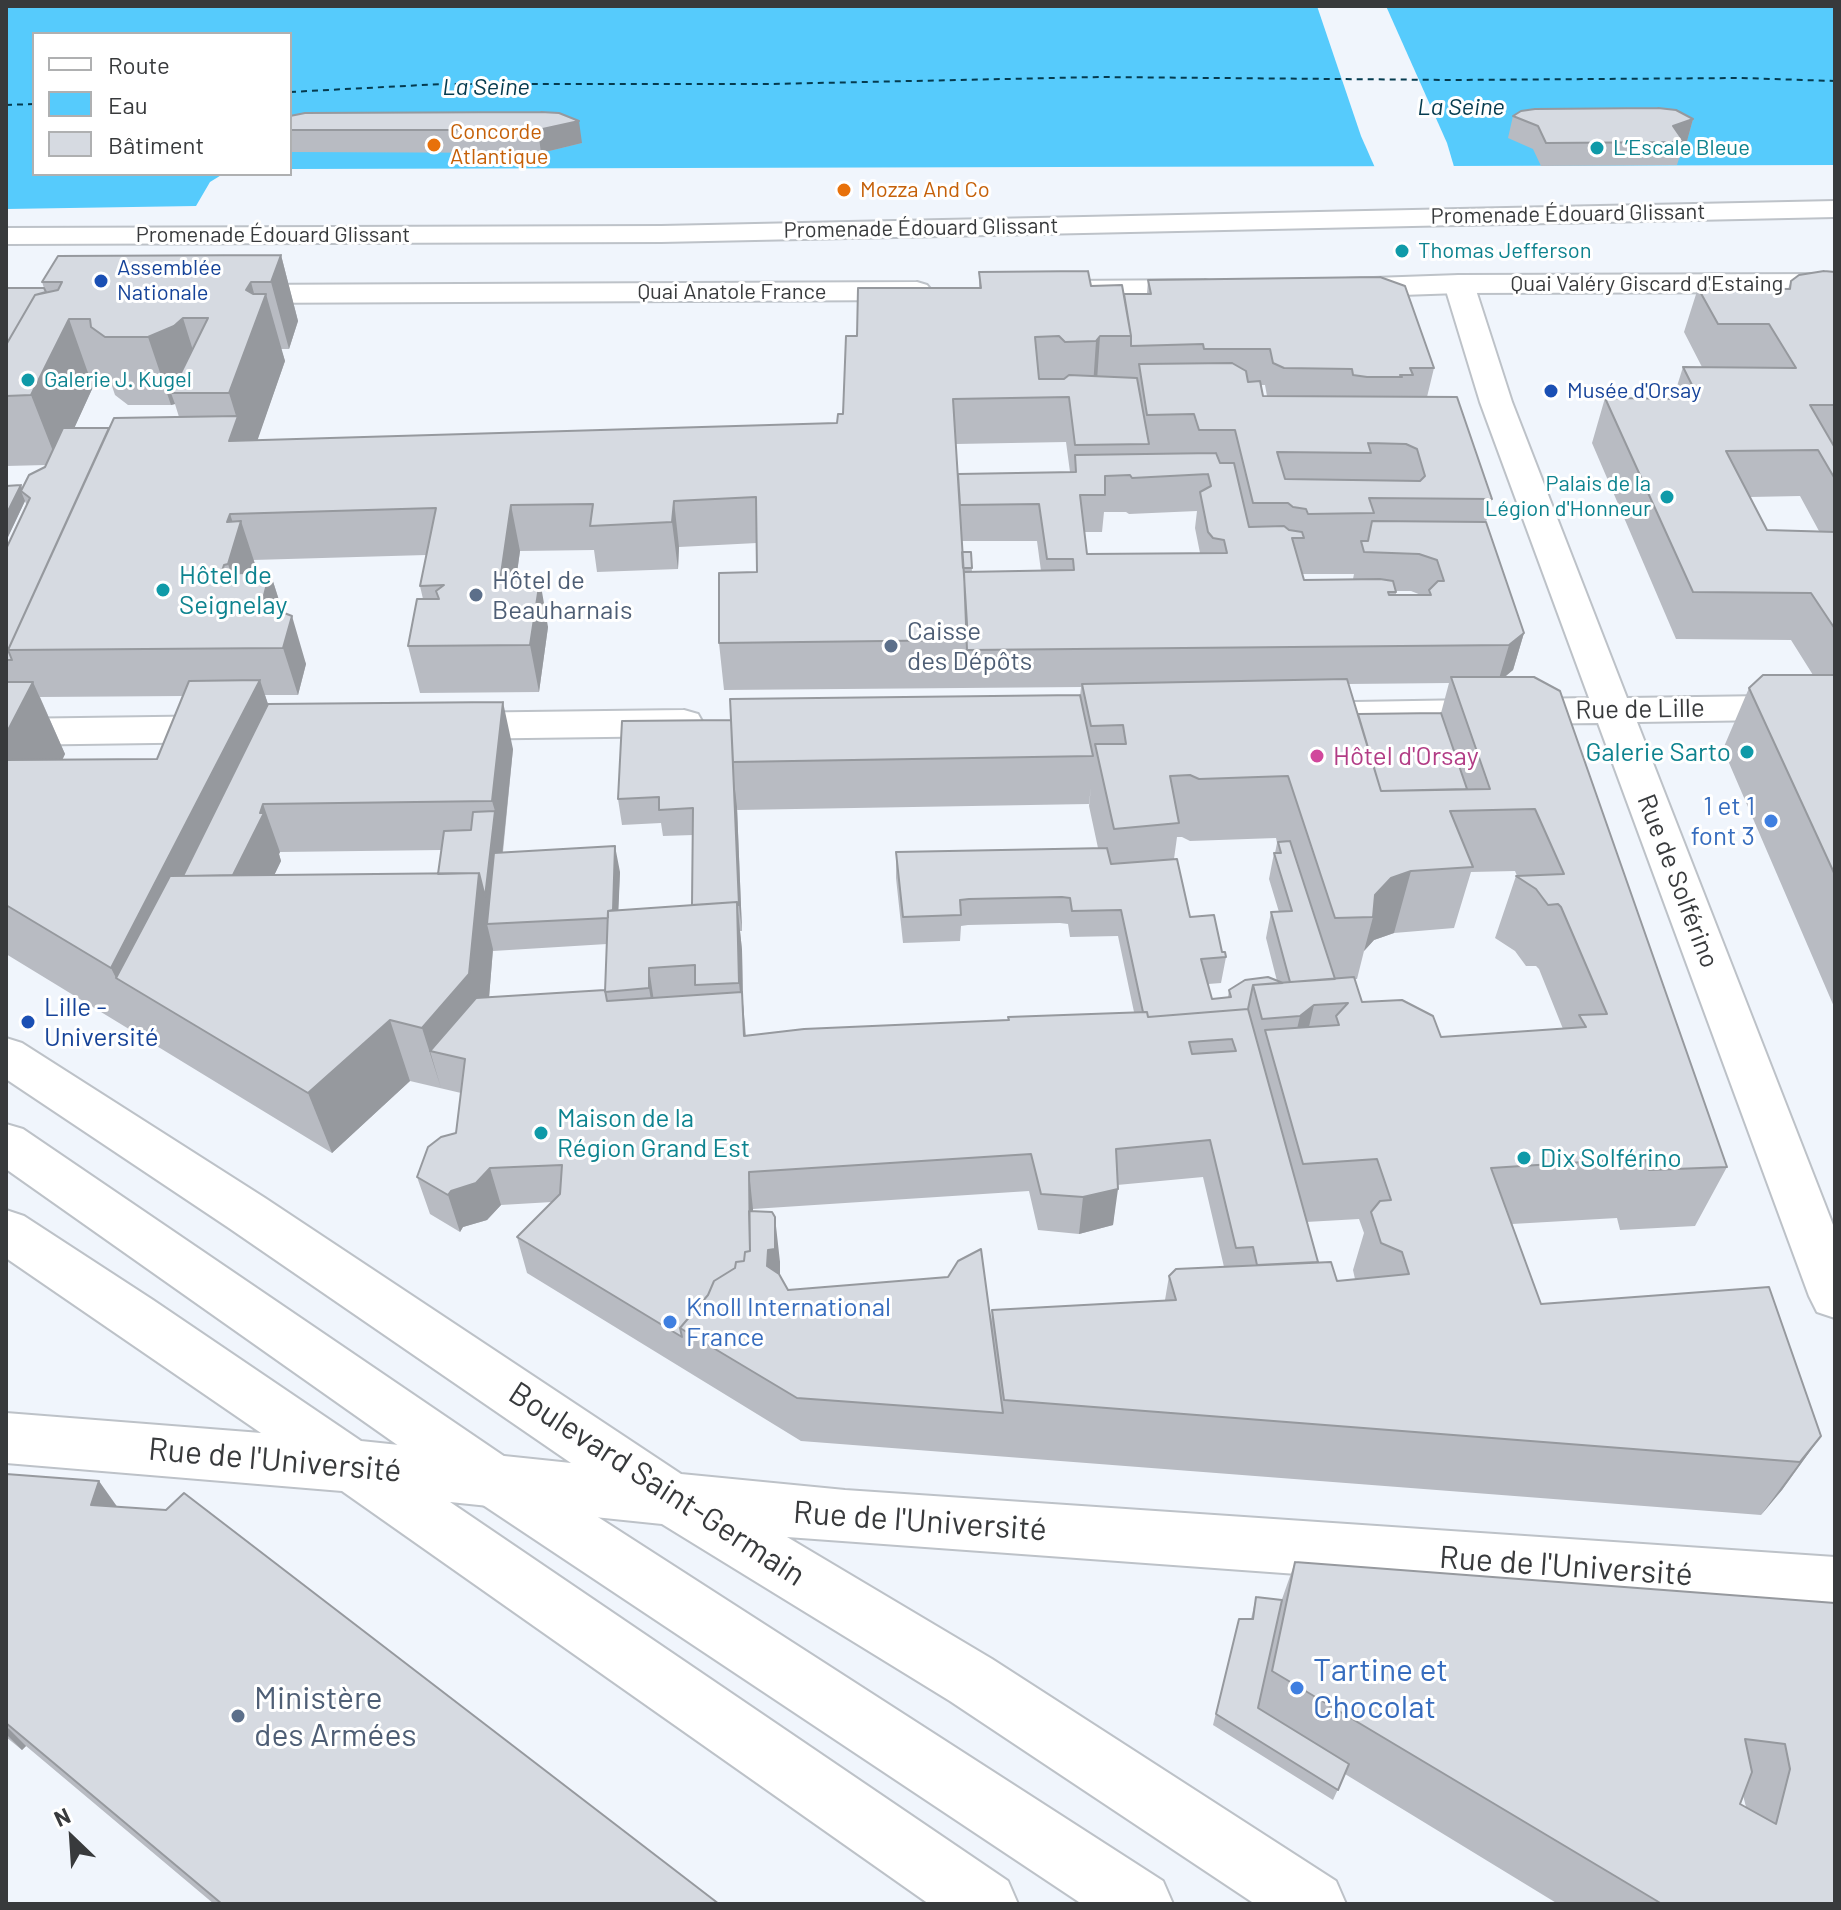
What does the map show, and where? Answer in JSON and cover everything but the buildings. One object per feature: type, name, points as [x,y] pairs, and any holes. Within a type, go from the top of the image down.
[{"type":"street","name":"Promenade Édouard Glissant","points":[[6,236],[676,233],[1835,209]]},
{"type":"street","name":"Quai Valéry Giscard d'Estaing","points":[[1459,284],[1835,283]]},
{"type":"street","points":[[1316,288],[1459,284]]},
{"type":"street","name":"Rue de Solférino","points":[[1459,284],[1496,402],[1835,1296]]},
{"type":"street","points":[[1039,290],[1228,289]]},
{"type":"street","name":"Quai Anatole France","points":[[205,295],[944,290]]},
{"type":"street","name":"Rue de Lille","points":[[1260,715],[1835,707]]},
{"type":"street","points":[[406,727],[722,722]]},
{"type":"street","points":[[6,732],[263,729]]},
{"type":"street","name":"Boulevard Saint-Germain","points":[[6,1056],[247,1213],[671,1499],[971,1680],[1313,1904]]},
{"type":"street","points":[[6,1143],[494,1481],[1140,1904]]},
{"type":"street","points":[[6,1231],[985,1904]]},
{"type":"street","name":"Rue de l'Université","points":[[6,1438],[352,1466],[845,1517],[1835,1585]]},
{"type":"water","name":"La Seine","points":[[6,6],[1835,6],[1835,165],[292,169],[292,32],[32,32],[32,176],[220,176],[210,182],[196,206],[6,209]]},
{"type":"pier","points":[[1317,6],[1386,6],[1447,143],[1455,170],[1376,170],[1361,136]]},
{"type":"ferry route","points":[[292,92],[442,84],[771,84],[1099,77],[1454,80],[1741,78],[1835,81]]},
{"type":"ferry route","points":[[6,105],[32,104]]},
{"type":"place","name":"Concorde Atlantique","points":[[434,145]]},
{"type":"place","name":"L’Escale Bleue","points":[[1597,148]]},
{"type":"place","name":"Mozza And Co","points":[[844,190]]},
{"type":"place","name":"Thomas Jefferson","points":[[1402,251]]},
{"type":"place","name":"Assemblée Nationale","points":[[101,281]]},
{"type":"place","name":"Galerie J. Kugel","points":[[28,380]]},
{"type":"place","name":"Musée d'Orsay","points":[[1551,391]]},
{"type":"place","name":"Palais de la Légion d'Honneur","points":[[1667,497]]},
{"type":"place","name":"Hôtel de Seignelay","points":[[163,590]]},
{"type":"place","name":"Hôtel de Beauharnais","points":[[476,595]]},
{"type":"place","name":"Caisse des Dépôts","points":[[891,646]]},
{"type":"place","name":"Galerie Sarto","points":[[1747,752]]},
{"type":"place","name":"Hôtel d'Orsay","points":[[1317,756]]},
{"type":"place","name":"1 et 1 font 3","points":[[1771,821]]},
{"type":"place","name":"Lille - Université","points":[[28,1022]]},
{"type":"place","name":"Maison de la Région Grand Est","points":[[541,1133]]},
{"type":"place","name":"Dix Solférino","points":[[1524,1158]]},
{"type":"place","name":"Knoll International France","points":[[670,1322]]},
{"type":"place","name":"Tartine et Chocolat","points":[[1297,1688]]},
{"type":"place","name":"Ministère des Armées","points":[[238,1716]]}]
